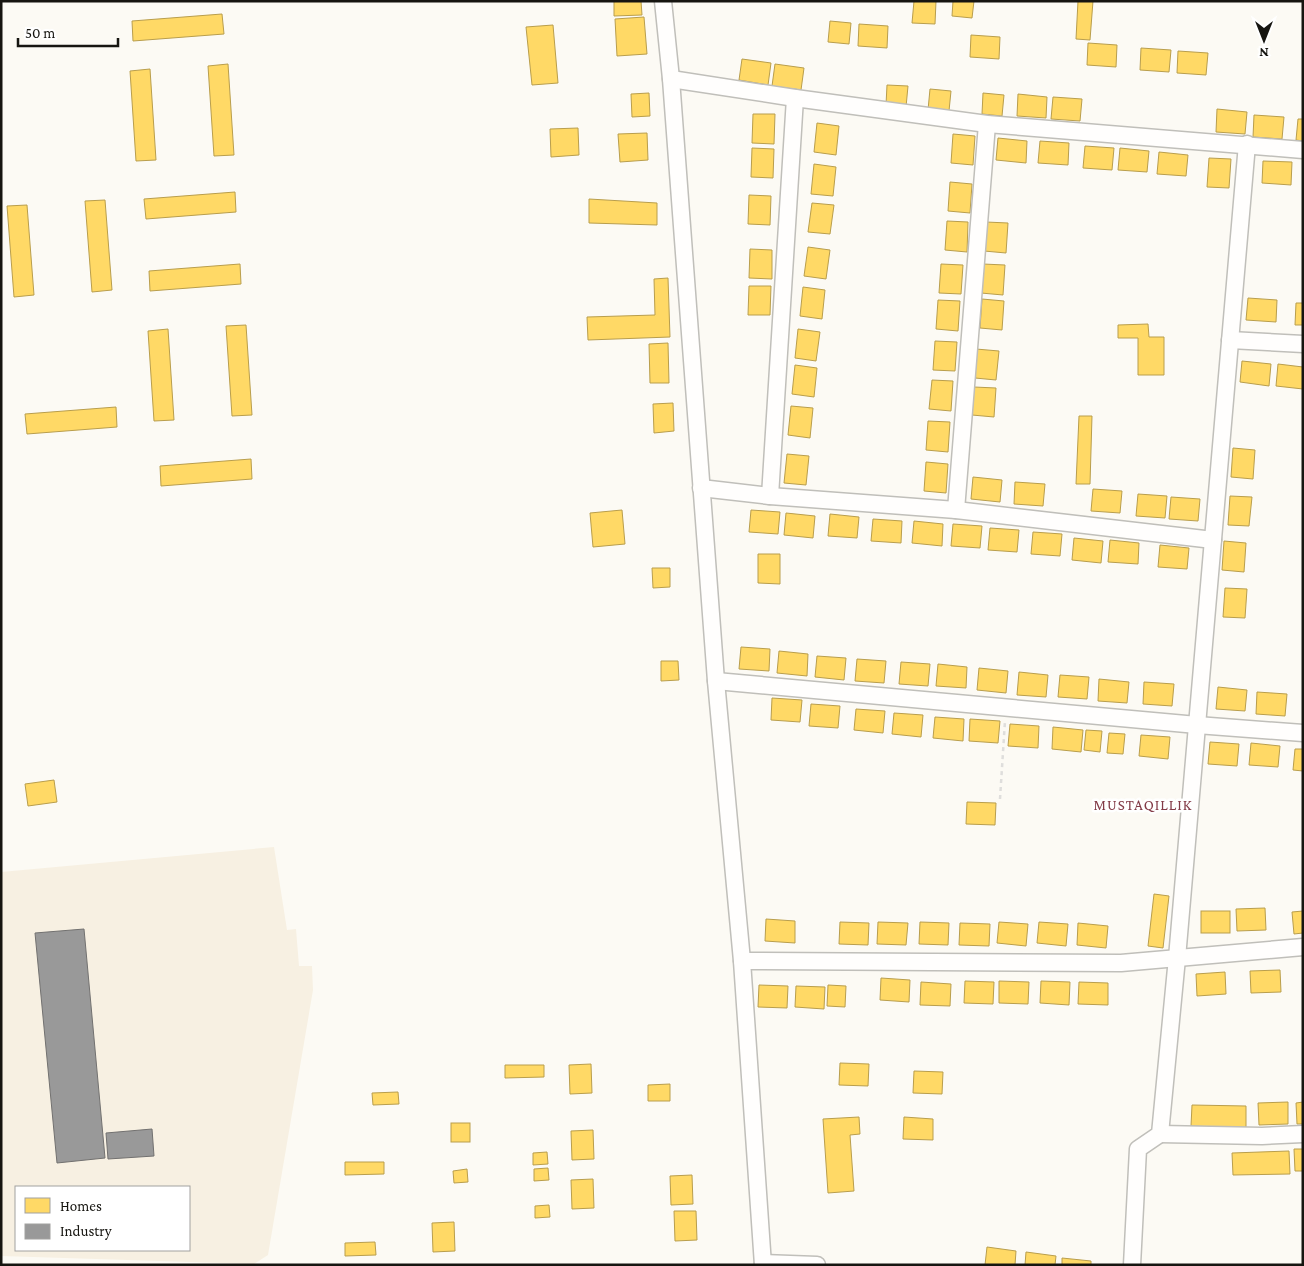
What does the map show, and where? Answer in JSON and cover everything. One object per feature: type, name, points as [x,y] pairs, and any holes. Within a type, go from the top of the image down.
[{"type":"street","points":[[663,1],[671,79],[716,681],[742,961],[763,1264],[817,1265]]},
{"type":"street","points":[[671,79],[987,124],[1303,150]]},
{"type":"street","points":[[770,496],[795,98]]},
{"type":"street","points":[[956,510],[987,124]]},
{"type":"street","points":[[1160,1134],[1177,958],[1247,144]]},
{"type":"street","points":[[1230,340],[1303,344]]},
{"type":"street","points":[[701,488],[770,496],[956,510],[1213,540]]},
{"type":"street","points":[[716,681],[1303,733]]},
{"type":"street","points":[[742,961],[1121,963],[1303,947]]},
{"type":"street","points":[[1132,1265],[1138,1149],[1160,1134],[1262,1136],[1303,1134]]},
{"type":"path","points":[[1000,799],[1006,708]]},
{"type":"shaded area","points":[[274,847],[287,930],[296,929],[299,966],[312,966],[313,990],[268,1255],[254,1264],[1,1256],[1,872]]},
{"type":"building: Homes","points":[[614,1],[641,1],[642,15],[614,16]]},
{"type":"building: Homes","points":[[914,1],[936,1],[935,24],[912,23]]},
{"type":"building: Homes","points":[[953,1],[974,1],[972,18],[952,16]]},
{"type":"building: Homes","points":[[1078,1],[1093,1],[1090,40],[1076,39]]},
{"type":"building: Homes","points":[[222,14],[224,34],[133,41],[132,21]]},
{"type":"building: Homes","points":[[644,17],[647,54],[617,56],[615,19]]},
{"type":"building: Homes","points":[[830,21],[851,23],[849,44],[828,42]]},
{"type":"building: Homes","points":[[859,24],[888,26],[887,48],[858,46]]},
{"type":"building: Homes","points":[[553,25],[558,83],[532,85],[526,27]]},
{"type":"building: Homes","points":[[971,35],[1000,37],[999,59],[970,57]]},
{"type":"building: Homes","points":[[1088,43],[1117,45],[1116,67],[1087,65]]},
{"type":"building: Homes","points":[[1141,48],[1171,50],[1169,72],[1140,70]]},
{"type":"building: Homes","points":[[1178,51],[1208,53],[1206,75],[1177,73]]},
{"type":"building: Homes","points":[[742,59],[771,63],[768,85],[739,80]]},
{"type":"building: Homes","points":[[228,64],[234,155],[214,156],[208,66]]},
{"type":"building: Homes","points":[[775,64],[804,68],[801,90],[772,86]]},
{"type":"building: Homes","points":[[150,69],[156,160],[136,161],[130,71]]},
{"type":"building: Homes","points":[[887,85],[908,86],[906,107],[886,105]]},
{"type":"building: Homes","points":[[930,89],[951,91],[949,111],[928,110]]},
{"type":"building: Homes","points":[[649,93],[650,116],[632,117],[631,94]]},
{"type":"building: Homes","points":[[983,93],[1004,95],[1002,116],[982,114]]},
{"type":"building: Homes","points":[[1018,94],[1047,97],[1046,118],[1017,116]]},
{"type":"building: Homes","points":[[1053,97],[1082,99],[1080,121],[1051,119]]},
{"type":"building: Homes","points":[[1217,109],[1247,112],[1245,134],[1216,132]]},
{"type":"building: Homes","points":[[753,114],[775,114],[774,144],[752,143]]},
{"type":"building: Homes","points":[[1254,115],[1284,117],[1282,139],[1253,137]]},
{"type":"building: Homes","points":[[1298,119],[1303,119],[1303,141],[1296,140]]},
{"type":"building: Homes","points":[[817,123],[839,126],[836,155],[814,152]]},
{"type":"building: Homes","points":[[578,128],[579,155],[551,157],[550,129]]},
{"type":"building: Homes","points":[[647,133],[648,160],[620,162],[618,134]]},
{"type":"building: Homes","points":[[953,134],[975,136],[973,165],[951,163]]},
{"type":"building: Homes","points":[[998,138],[1027,141],[1026,163],[996,160]]},
{"type":"building: Homes","points":[[1040,141],[1069,143],[1068,165],[1038,163]]},
{"type":"building: Homes","points":[[1085,146],[1114,148],[1112,170],[1083,168]]},
{"type":"building: Homes","points":[[752,148],[774,149],[773,178],[751,177]]},
{"type":"building: Homes","points":[[1120,148],[1149,151],[1147,172],[1118,170]]},
{"type":"building: Homes","points":[[1159,152],[1188,155],[1186,176],[1157,174]]},
{"type":"building: Homes","points":[[1209,158],[1231,159],[1229,188],[1207,187]]},
{"type":"building: Homes","points":[[1263,161],[1292,162],[1291,185],[1262,183]]},
{"type":"building: Homes","points":[[814,164],[836,167],[833,196],[811,194]]},
{"type":"building: Homes","points":[[950,182],[972,184],[970,213],[948,211]]},
{"type":"building: Homes","points":[[235,192],[236,212],[146,219],[144,199]]},
{"type":"building: Homes","points":[[749,195],[771,196],[770,225],[748,224]]},
{"type":"building: Homes","points":[[589,199],[657,203],[657,225],[589,223]]},
{"type":"building: Homes","points":[[105,200],[112,290],[92,292],[85,201]]},
{"type":"building: Homes","points":[[812,203],[834,205],[830,234],[808,232]]},
{"type":"building: Homes","points":[[27,205],[34,295],[14,297],[7,206]]},
{"type":"building: Homes","points":[[947,221],[968,222],[967,252],[945,250]]},
{"type":"building: Homes","points":[[986,222],[1008,223],[1006,253],[984,251]]},
{"type":"building: Homes","points":[[808,247],[830,250],[826,279],[804,276]]},
{"type":"building: Homes","points":[[750,249],[772,250],[772,279],[749,278]]},
{"type":"building: Homes","points":[[240,264],[241,284],[150,291],[149,271]]},
{"type":"building: Homes","points":[[941,264],[963,265],[961,294],[939,293]]},
{"type":"building: Homes","points":[[983,264],[1005,265],[1003,295],[981,293]]},
{"type":"building: Homes","points":[[668,278],[670,337],[588,340],[587,317],[655,315],[654,279]]},
{"type":"building: Homes","points":[[749,286],[771,286],[770,315],[748,315]]},
{"type":"building: Homes","points":[[803,287],[825,290],[822,319],[800,316]]},
{"type":"building: Homes","points":[[1248,298],[1277,300],[1276,322],[1246,320]]},
{"type":"building: Homes","points":[[982,299],[1004,301],[1002,330],[980,328]]},
{"type":"building: Homes","points":[[938,300],[960,301],[958,331],[936,329]]},
{"type":"building: Homes","points":[[1296,303],[1303,303],[1303,325],[1295,325]]},
{"type":"building: Homes","points":[[1148,324],[1149,337],[1164,337],[1164,375],[1138,375],[1138,338],[1118,338],[1118,325]]},
{"type":"building: Homes","points":[[246,325],[252,415],[232,416],[226,326]]},
{"type":"building: Homes","points":[[168,329],[174,420],[154,421],[148,331]]},
{"type":"building: Homes","points":[[798,329],[820,332],[816,361],[795,358]]},
{"type":"building: Homes","points":[[935,341],[957,342],[955,371],[933,370]]},
{"type":"building: Homes","points":[[668,343],[669,383],[650,383],[649,344]]},
{"type":"building: Homes","points":[[976,349],[999,351],[996,380],[975,378]]},
{"type":"building: Homes","points":[[1242,361],[1271,364],[1269,386],[1240,382]]},
{"type":"building: Homes","points":[[1278,364],[1303,367],[1303,389],[1276,386]]},
{"type":"building: Homes","points":[[795,365],[817,368],[814,397],[792,394]]},
{"type":"building: Homes","points":[[932,380],[953,381],[951,411],[929,409]]},
{"type":"building: Homes","points":[[974,387],[996,388],[994,417],[972,415]]},
{"type":"building: Homes","points":[[673,403],[674,431],[654,433],[653,404]]},
{"type":"building: Homes","points":[[791,406],[813,408],[810,438],[788,435]]},
{"type":"building: Homes","points":[[116,407],[117,427],[27,434],[25,414]]},
{"type":"building: Homes","points":[[1079,416],[1092,416],[1090,484],[1076,484]]},
{"type":"building: Homes","points":[[928,421],[950,422],[948,452],[926,450]]},
{"type":"building: Homes","points":[[1233,448],[1255,450],[1253,479],[1231,477]]},
{"type":"building: Homes","points":[[787,454],[809,456],[806,485],[784,483]]},
{"type":"building: Homes","points":[[251,459],[252,479],[161,486],[160,466]]},
{"type":"building: Homes","points":[[926,462],[948,464],[946,493],[924,491]]},
{"type":"building: Homes","points":[[973,477],[1002,480],[1000,502],[971,499]]},
{"type":"building: Homes","points":[[1015,482],[1045,484],[1043,506],[1014,504]]},
{"type":"building: Homes","points":[[1093,489],[1122,491],[1120,513],[1091,511]]},
{"type":"building: Homes","points":[[1138,494],[1167,496],[1165,518],[1136,516]]},
{"type":"building: Homes","points":[[1230,496],[1252,497],[1249,526],[1228,525]]},
{"type":"building: Homes","points":[[1171,497],[1200,499],[1198,521],[1169,519]]},
{"type":"building: Homes","points":[[622,510],[625,544],[593,547],[590,513]]},
{"type":"building: Homes","points":[[751,510],[780,512],[778,534],[749,532]]},
{"type":"building: Homes","points":[[786,513],[815,516],[813,538],[784,535]]},
{"type":"building: Homes","points":[[830,514],[859,517],[857,538],[828,536]]},
{"type":"building: Homes","points":[[873,519],[902,521],[901,543],[871,541]]},
{"type":"building: Homes","points":[[914,521],[943,524],[942,546],[912,543]]},
{"type":"building: Homes","points":[[953,524],[982,526],[980,548],[951,546]]},
{"type":"building: Homes","points":[[990,528],[1019,530],[1017,552],[988,550]]},
{"type":"building: Homes","points":[[1033,532],[1062,534],[1060,556],[1031,554]]},
{"type":"building: Homes","points":[[1074,538],[1103,541],[1101,563],[1072,560]]},
{"type":"building: Homes","points":[[1110,540],[1139,543],[1138,564],[1108,562]]},
{"type":"building: Homes","points":[[1224,541],[1246,543],[1244,572],[1222,570]]},
{"type":"building: Homes","points":[[1160,545],[1189,548],[1187,569],[1158,567]]},
{"type":"building: Homes","points":[[758,554],[780,554],[780,584],[758,583]]},
{"type":"building: Homes","points":[[652,568],[670,568],[670,587],[653,588]]},
{"type":"building: Homes","points":[[1225,588],[1247,589],[1245,618],[1223,617]]},
{"type":"building: Homes","points":[[741,647],[770,649],[769,671],[739,669]]},
{"type":"building: Homes","points":[[779,651],[808,654],[807,676],[777,673]]},
{"type":"building: Homes","points":[[817,656],[846,658],[844,680],[815,677]]},
{"type":"building: Homes","points":[[857,659],[886,661],[884,683],[855,681]]},
{"type":"building: Homes","points":[[661,661],[678,661],[679,680],[661,681]]},
{"type":"building: Homes","points":[[901,662],[930,664],[928,686],[899,684]]},
{"type":"building: Homes","points":[[938,664],[967,667],[966,688],[936,686]]},
{"type":"building: Homes","points":[[979,668],[1008,671],[1006,693],[977,690]]},
{"type":"building: Homes","points":[[1019,672],[1048,675],[1046,697],[1017,695]]},
{"type":"building: Homes","points":[[1060,675],[1089,677],[1087,699],[1058,697]]},
{"type":"building: Homes","points":[[1099,679],[1129,682],[1127,703],[1098,701]]},
{"type":"building: Homes","points":[[1144,682],[1174,684],[1172,706],[1143,704]]},
{"type":"building: Homes","points":[[1218,687],[1247,690],[1245,711],[1216,709]]},
{"type":"building: Homes","points":[[1257,692],[1287,694],[1285,716],[1256,714]]},
{"type":"building: Homes","points":[[772,698],[802,700],[800,722],[771,720]]},
{"type":"building: Homes","points":[[811,704],[840,706],[838,728],[809,726]]},
{"type":"building: Homes","points":[[856,709],[885,711],[883,733],[854,730]]},
{"type":"building: Homes","points":[[894,713],[923,715],[921,737],[892,734]]},
{"type":"building: Homes","points":[[935,717],[964,719],[963,741],[933,738]]},
{"type":"building: Homes","points":[[970,719],[1000,721],[998,743],[969,741]]},
{"type":"building: Homes","points":[[1010,724],[1039,726],[1038,748],[1008,746]]},
{"type":"building: Homes","points":[[1053,727],[1083,730],[1081,752],[1052,749]]},
{"type":"building: Homes","points":[[1086,730],[1102,731],[1100,752],[1084,750]]},
{"type":"building: Homes","points":[[1109,733],[1125,734],[1123,754],[1107,753]]},
{"type":"building: Homes","points":[[1141,735],[1170,737],[1168,759],[1139,756]]},
{"type":"building: Homes","points":[[1210,742],[1239,744],[1237,766],[1208,764]]},
{"type":"building: Homes","points":[[1251,743],[1280,746],[1278,767],[1249,765]]},
{"type":"building: Homes","points":[[1295,749],[1303,749],[1303,771],[1293,770]]},
{"type":"building: Homes","points":[[54,780],[57,802],[28,806],[25,784]]},
{"type":"building: Homes","points":[[967,802],[996,803],[995,825],[966,824]]},
{"type":"building: Homes","points":[[1154,894],[1169,896],[1163,948],[1148,946]]},
{"type":"building: Homes","points":[[1265,908],[1266,930],[1237,931],[1236,909]]},
{"type":"building: Homes","points":[[1201,911],[1230,911],[1230,933],[1201,933]]},
{"type":"building: Homes","points":[[1303,911],[1303,933],[1294,934],[1292,912]]},
{"type":"building: Homes","points":[[766,919],[795,921],[795,943],[765,941]]},
{"type":"building: Homes","points":[[840,922],[869,923],[868,945],[839,944]]},
{"type":"building: Homes","points":[[878,922],[908,923],[906,945],[877,944]]},
{"type":"building: Homes","points":[[920,922],[949,923],[948,945],[919,944]]},
{"type":"building: Homes","points":[[999,922],[1028,924],[1026,946],[997,943]]},
{"type":"building: Homes","points":[[1039,922],[1068,924],[1066,946],[1037,943]]},
{"type":"building: Homes","points":[[960,923],[990,924],[989,946],[959,945]]},
{"type":"building: Homes","points":[[1078,923],[1108,926],[1106,948],[1077,945]]},
{"type":"building: Homes","points":[[1280,970],[1281,992],[1251,993],[1250,971]]},
{"type":"building: Homes","points":[[1225,972],[1226,994],[1197,996],[1196,974]]},
{"type":"building: Homes","points":[[881,978],[910,980],[909,1002],[880,1000]]},
{"type":"building: Homes","points":[[965,981],[994,982],[993,1004],[964,1003]]},
{"type":"building: Homes","points":[[999,981],[1029,982],[1028,1004],[999,1003]]},
{"type":"building: Homes","points":[[1041,981],[1070,982],[1069,1005],[1040,1003]]},
{"type":"building: Homes","points":[[921,982],[951,984],[950,1006],[920,1005]]},
{"type":"building: Homes","points":[[1079,982],[1108,983],[1108,1005],[1078,1004]]},
{"type":"building: Homes","points":[[759,985],[788,986],[787,1008],[758,1007]]},
{"type":"building: Homes","points":[[828,985],[846,986],[845,1007],[827,1006]]},
{"type":"building: Homes","points":[[796,986],[825,987],[824,1009],[795,1007]]},
{"type":"building: Homes","points":[[840,1063],[869,1064],[868,1086],[839,1085]]},
{"type":"building: Homes","points":[[591,1064],[592,1093],[570,1094],[569,1065]]},
{"type":"building: Homes","points":[[505,1065],[544,1065],[544,1077],[505,1078]]},
{"type":"building: Homes","points":[[914,1071],[943,1072],[942,1094],[913,1093]]},
{"type":"building: Homes","points":[[670,1084],[670,1101],[648,1101],[648,1085]]},
{"type":"building: Homes","points":[[398,1092],[399,1104],[373,1105],[372,1093]]},
{"type":"building: Homes","points":[[1288,1102],[1288,1124],[1259,1125],[1258,1103]]},
{"type":"building: Homes","points":[[1303,1102],[1303,1124],[1297,1124],[1296,1103]]},
{"type":"building: Homes","points":[[1192,1105],[1246,1106],[1246,1128],[1191,1126]]},
{"type":"building: Homes","points":[[859,1117],[860,1134],[850,1135],[854,1191],[828,1193],[823,1119]]},
{"type":"building: Homes","points":[[904,1117],[933,1119],[933,1140],[903,1139]]},
{"type":"building: Homes","points":[[451,1123],[470,1123],[470,1142],[451,1142]]},
{"type":"building: Homes","points":[[593,1130],[594,1159],[572,1160],[571,1131]]},
{"type":"building: Homes","points":[[1294,1149],[1303,1149],[1303,1171],[1295,1171]]},
{"type":"building: Homes","points":[[1289,1151],[1290,1174],[1233,1175],[1232,1153]]},
{"type":"building: Homes","points":[[547,1152],[548,1164],[533,1165],[533,1153]]},
{"type":"building: Homes","points":[[345,1162],[384,1162],[384,1174],[345,1175]]},
{"type":"building: Homes","points":[[548,1168],[549,1180],[534,1181],[534,1169]]},
{"type":"building: Homes","points":[[467,1169],[468,1182],[454,1183],[453,1171]]},
{"type":"building: Homes","points":[[692,1175],[693,1204],[671,1205],[670,1176]]},
{"type":"building: Homes","points":[[593,1179],[594,1208],[572,1209],[571,1180]]},
{"type":"building: Homes","points":[[549,1205],[550,1217],[535,1218],[535,1206]]},
{"type":"building: Homes","points":[[674,1211],[696,1211],[697,1240],[675,1241]]},
{"type":"building: Homes","points":[[454,1222],[455,1251],[433,1252],[432,1223]]},
{"type":"building: Homes","points":[[375,1242],[376,1255],[345,1256],[345,1243]]},
{"type":"building: Homes","points":[[987,1247],[1016,1251],[1015,1265],[985,1265]]},
{"type":"building: Homes","points":[[1026,1252],[1056,1256],[1055,1265],[1025,1265]]},
{"type":"building: Homes","points":[[1062,1258],[1091,1261],[1091,1265],[1062,1265]]},
{"type":"building: Industry","points":[[84,929],[105,1158],[57,1163],[35,933]]},
{"type":"building: Industry","points":[[152,1129],[154,1156],[108,1159],[106,1133]]},
{"type":"district","name":"MUSTAQILLIK","points":[[1143,805]]}]
